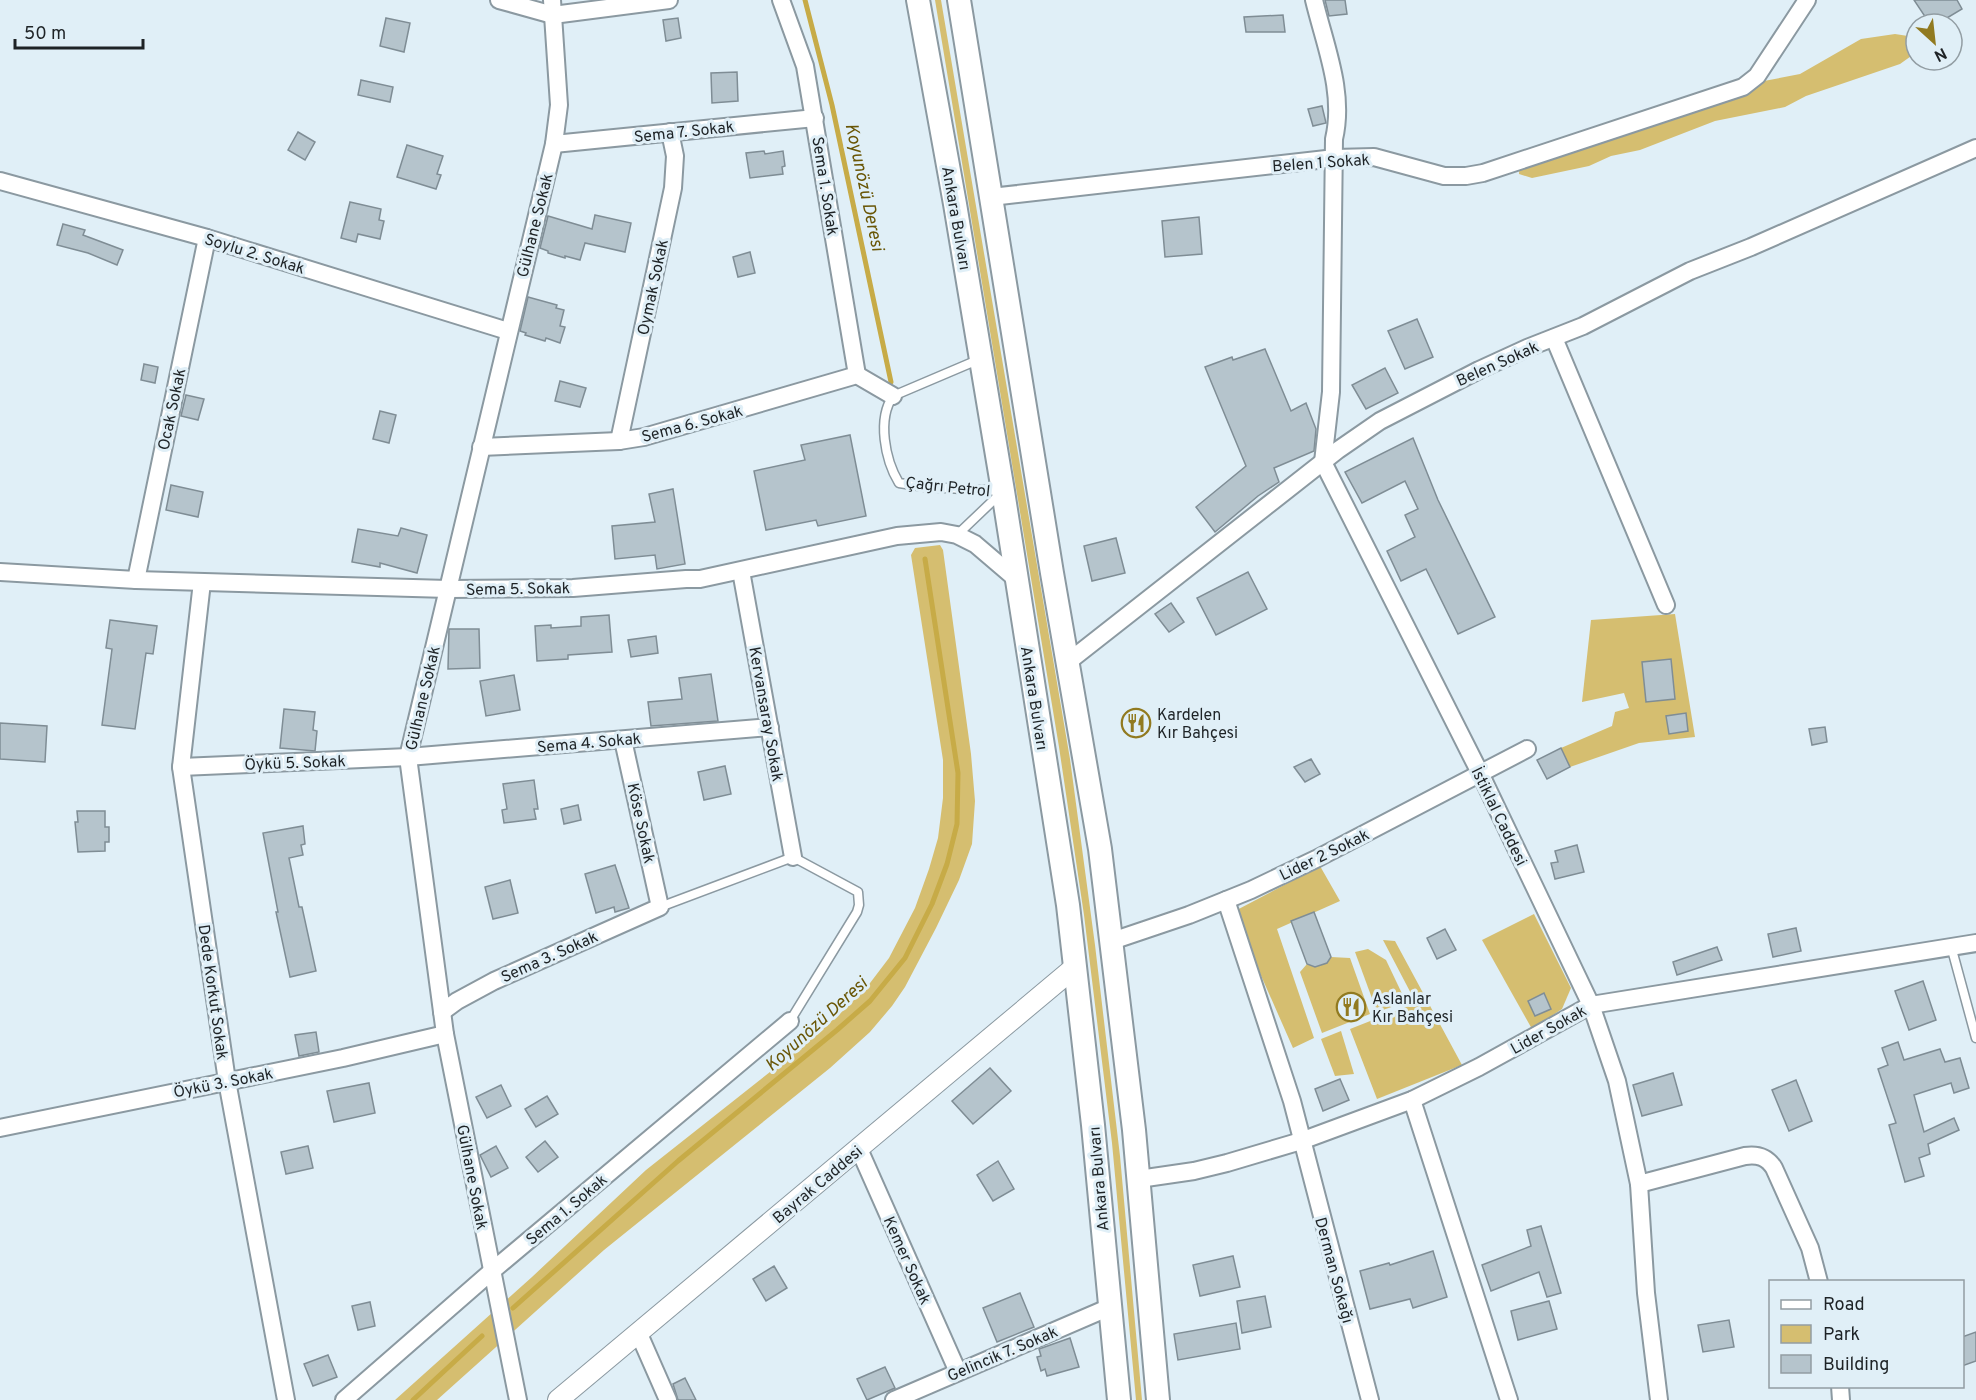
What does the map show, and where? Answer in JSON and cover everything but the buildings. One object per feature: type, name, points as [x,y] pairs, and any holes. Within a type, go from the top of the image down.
[{"type":"main road","name":"Ankara Bulvarı","points":[[918,0],[981,359],[1068,905],[1119,1400]]},
{"type":"main road","points":[[959,0],[1100,849],[1139,1179],[1158,1400]]},
{"type":"street","points":[[499,0],[553,7],[669,0]]},
{"type":"street","name":"Sema 1. Sokak","points":[[781,0],[794,30],[805,66],[857,375]]},
{"type":"street","points":[[1314,0],[1337,95],[1338,122],[1334,139],[1331,392],[1323,462]]},
{"type":"street","name":"Belen 1 Sokak","points":[[991,197],[1335,158],[1374,157],[1444,176],[1483,173],[1743,87],[1757,76],[1807,0]]},
{"type":"street","name":"Gülhane Sokak","points":[[518,1400],[445,1034],[408,757],[554,144],[559,105],[553,7]]},
{"type":"street","name":"Sema 7. Sokak","points":[[554,144],[815,118]]},
{"type":"street","name":"Oymak Sokak","points":[[619,441],[673,188],[675,156],[669,132]]},
{"type":"street","name":"Belen Sokak","points":[[1068,662],[1323,462],[1371,427],[1413,402],[1479,370],[1610,314],[1690,271],[1751,247],[1976,148]]},
{"type":"street","name":"Soylu 2. Sokak","points":[[0,181],[207,238],[508,331]]},
{"type":"street","name":"Ocak Sokak","points":[[136,580],[207,238]]},
{"type":"street","points":[[1554,338],[1666,604]]},
{"type":"street","points":[[857,375],[892,396]]},
{"type":"street","name":"Sema 6. Sokak","points":[[481,447],[619,441],[644,437],[857,375]]},
{"type":"street","name":"İstiklal Caddesi","points":[[1323,462],[1480,775],[1591,1005],[1617,1081],[1639,1184],[1646,1293],[1659,1400]]},
{"type":"street","name":"Sema 5. Sokak","points":[[0,572],[136,580],[448,589],[573,588],[700,579],[897,536],[941,532],[957,535],[975,544],[1016,579]]},
{"type":"street","name":"Kervansaray Sokak","points":[[741,571],[793,857]]},
{"type":"street","name":"Dede Korkut Sokak","points":[[202,582],[181,767],[227,1081],[286,1400]]},
{"type":"street","name":"Sema 4. Sokak","points":[[408,757],[770,727]]},
{"type":"street","name":"Köse Sokak","points":[[623,740],[660,907]]},
{"type":"street","name":"Lider 2 Sokak","points":[[1112,940],[1226,900],[1316,859],[1527,749]]},
{"type":"street","name":"Öykü 5. Sokak","points":[[181,767],[408,757]]},
{"type":"street","name":"Derman Sokağı","points":[[1226,900],[1292,1101],[1370,1400]]},
{"type":"street","name":"Sema 3. Sokak","points":[[442,1012],[494,981],[660,907]]},
{"type":"street","name":"Lider Sokak","points":[[1139,1179],[1205,1168],[1301,1141],[1412,1100],[1479,1067],[1591,1005],[1976,943]]},
{"type":"street","name":"Bayrak Caddesi","points":[[558,1400],[1075,967]]},
{"type":"street","name":"Sema 1. Sokak","points":[[344,1400],[492,1271],[790,1021]]},
{"type":"street","name":"Öykü 3. Sokak","points":[[0,1128],[343,1058],[445,1034]]},
{"type":"street","points":[[1412,1100],[1509,1400]]},
{"type":"street","name":"Kemer Sokak","points":[[859,1149],[958,1372]]},
{"type":"street","points":[[1639,1184],[1745,1155],[1752,1154],[1766,1158],[1774,1168],[1810,1248],[1819,1280]]},
{"type":"street","name":"Gelincik 7. Sokak","points":[[894,1400],[1110,1307]]},
{"type":"street","points":[[639,1334],[668,1400]]},
{"type":"lane","points":[[892,396],[981,359]]},
{"type":"lane","name":"Çağrı Petrol","points":[[892,396],[886,405],[884,418],[887,452],[899,483],[1003,492]]},
{"type":"lane","points":[[957,535],[1003,492]]},
{"type":"lane","points":[[660,907],[793,857],[858,892],[859,905],[853,918],[790,1021]]},
{"type":"lane","points":[[1950,946],[1976,1038]]},
{"type":"green space","points":[[935,0],[941,0],[1070,759],[1120,1156],[1142,1400],[1136,1400],[1112,1143],[1084,915],[1059,747]]},
{"type":"green space","points":[[1895,34],[1904,35],[1904,61],[1806,96],[1785,107],[1715,121],[1640,150],[1611,156],[1589,166],[1532,178],[1519,174],[1520,157],[1732,81],[1746,77],[1764,81],[1800,74],[1861,39]]},
{"type":"green space","points":[[940,545],[943,550],[971,754],[975,801],[972,844],[959,880],[905,987],[870,1032],[830,1068],[604,1250],[437,1400],[395,1400],[532,1277],[646,1170],[808,1042],[844,1010],[867,987],[889,958],[915,908],[929,869],[938,838],[943,798],[943,760],[911,555],[915,548]]},
{"type":"green space","points":[[1675,614],[1695,737],[1639,743],[1570,767],[1561,748],[1612,726],[1615,712],[1629,708],[1624,693],[1582,702],[1591,620]]},
{"type":"green space","points":[[1320,866],[1340,901],[1277,929],[1314,1038],[1293,1048],[1233,912]]},
{"type":"green space","points":[[1534,914],[1571,988],[1562,1009],[1532,1029],[1482,940]]},
{"type":"green space","points":[[1383,940],[1395,941],[1462,1065],[1377,1099],[1350,1029],[1416,1003]]},
{"type":"green space","points":[[1368,949],[1386,960],[1406,1002],[1377,1012],[1355,952]]},
{"type":"green space","points":[[1331,957],[1350,958],[1370,1014],[1322,1033],[1300,972],[1307,964],[1315,967],[1327,963]]},
{"type":"green space","points":[[1341,1031],[1354,1074],[1335,1076],[1321,1039]]},
{"type":"waterway","name":"Koyunözü Deresi","points":[[805,0],[832,105],[891,382]]},
{"type":"waterway","name":"Koyunözü Deresi","points":[[513,1308],[678,1161],[870,1001],[905,958],[932,904],[947,864],[957,824],[958,773],[925,559]]},
{"type":"waterway","name":"Koyunözü Deresi","points":[[413,1400],[482,1336]]},
{"type":"place","name":"Kardelen Kır Bahçesi","points":[[1136,723]]},
{"type":"place","name":"Aslanlar Kır Bahçesi","points":[[1351,1007]]}]
